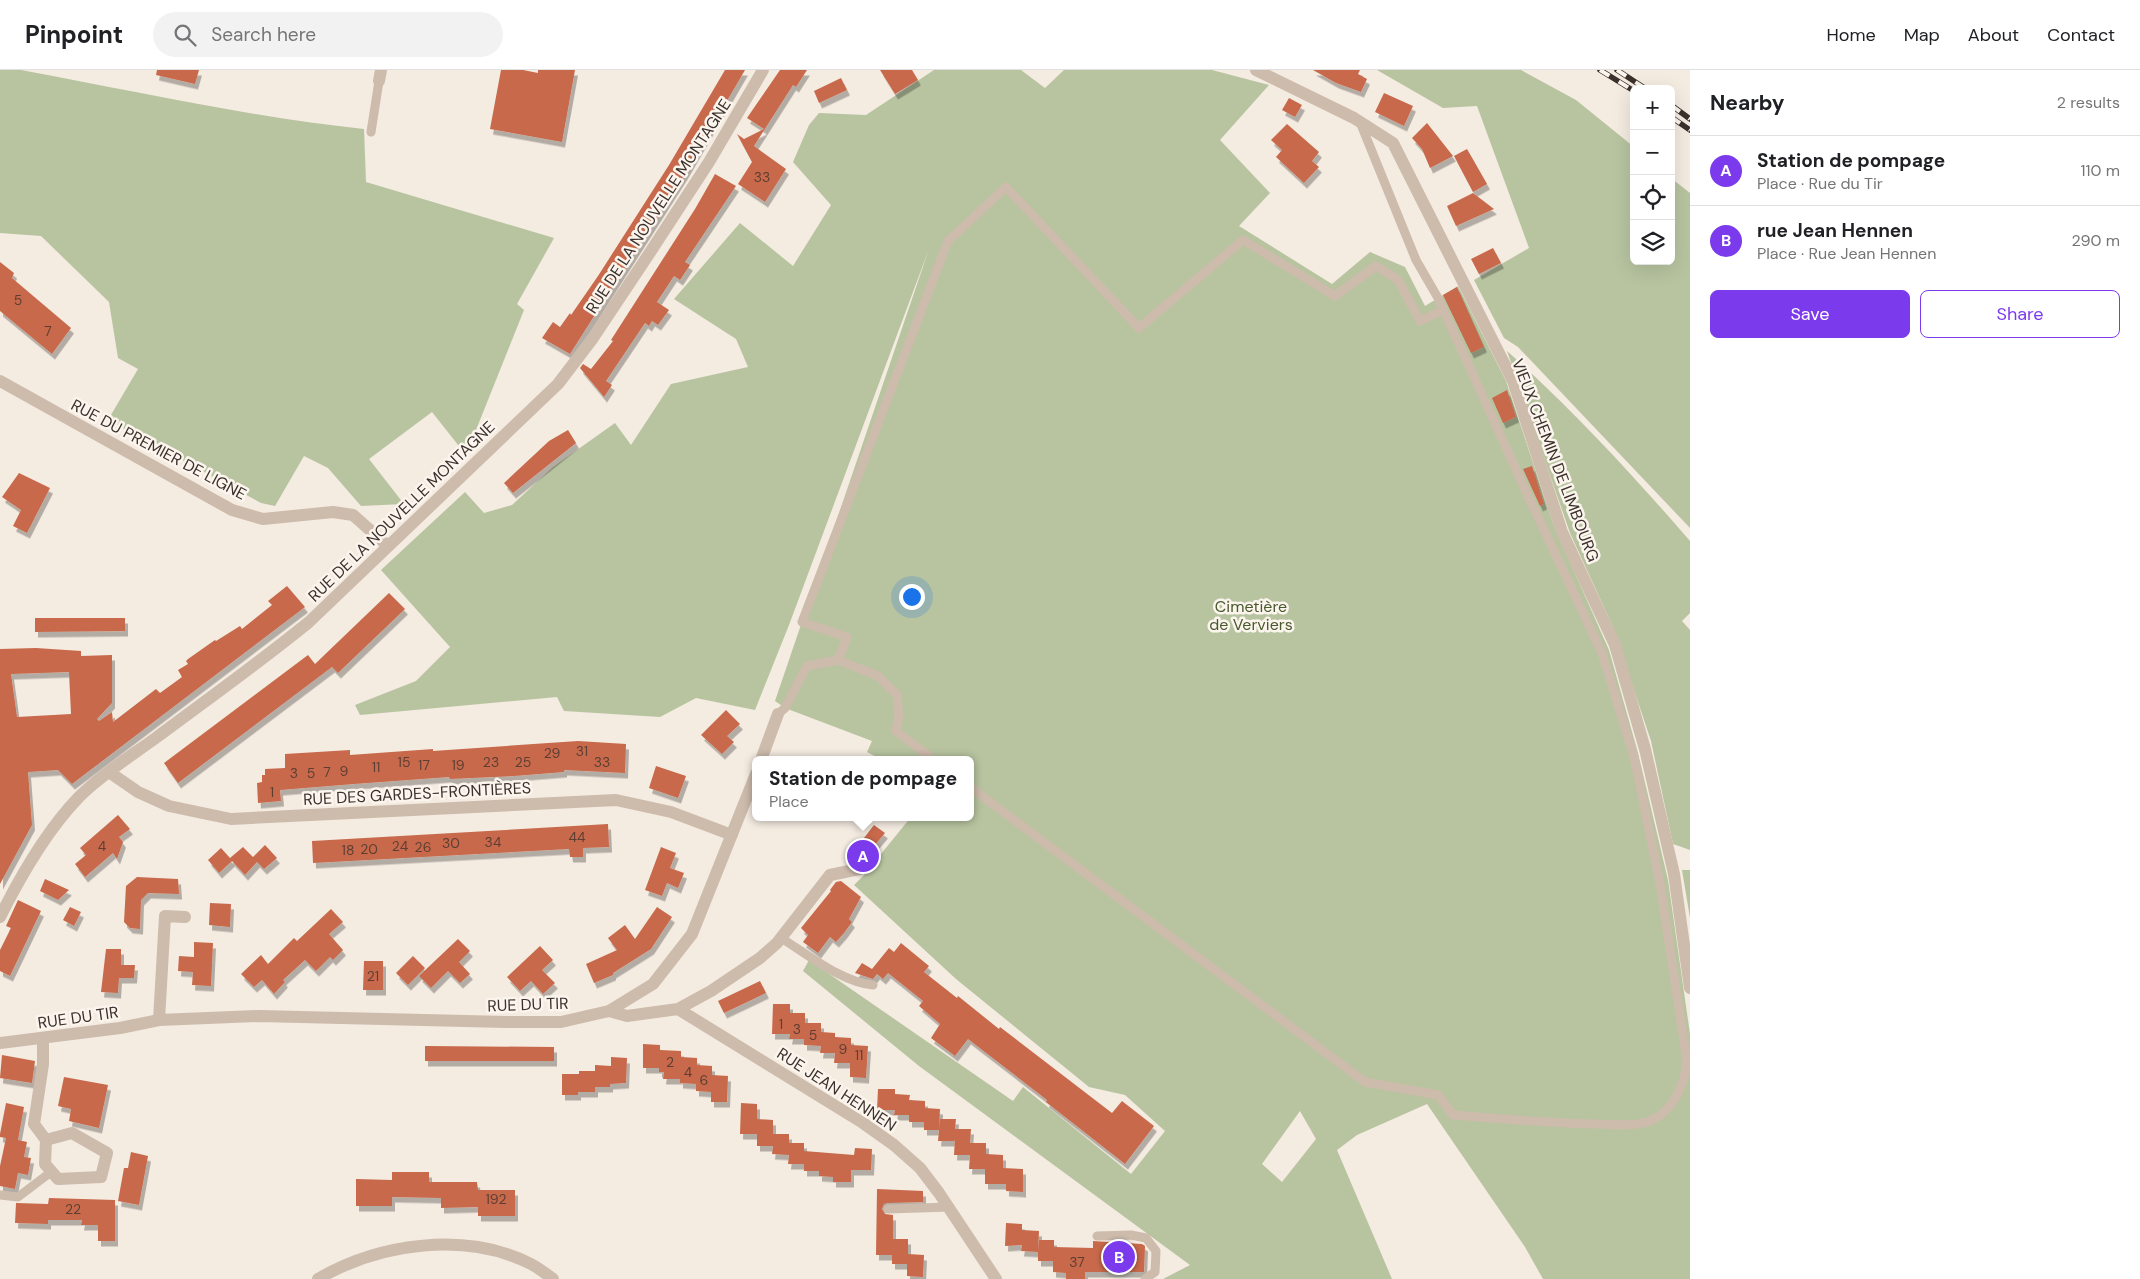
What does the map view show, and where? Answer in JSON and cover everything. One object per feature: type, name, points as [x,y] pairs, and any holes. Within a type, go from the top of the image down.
[{"type":"street","name":"RUE DE LA NOUVELLE MONTAGNE","points":[[0,917],[12,893],[45,839],[79,797],[109,772],[275,650],[309,622],[564,376],[593,338],[709,162],[763,70]]},
{"type":"street","name":"VIEUX CHEMIN DE LIMBOURG","points":[[1256,70],[1360,122],[1393,144],[1513,382],[1562,532],[1615,645],[1645,749],[1674,874],[1690,988]]},
{"type":"street","name":"RUE DU PREMIER DE LIGNE","points":[[0,381],[232,510],[263,519],[333,512],[353,514],[388,546]]},
{"type":"street","points":[[762,756],[778,714]]},
{"type":"street","name":"RUE DES GARDES-FRONTIÈRES","points":[[109,772],[138,792],[169,806],[231,819],[616,800],[671,812],[732,835]]},
{"type":"street","name":"RUE DU TIR","points":[[0,1043],[120,1028],[159,1020],[259,1016],[561,1022],[609,1012],[653,984],[692,934],[752,784]]},
{"type":"street","points":[[609,1012],[627,1016],[678,1009],[760,958],[781,938],[830,875],[859,869],[871,862]]},
{"type":"street","points":[[159,1020],[165,916],[185,917]]},
{"type":"street","name":"RUE JEAN HENNEN","points":[[678,1009],[863,1123],[894,1145],[920,1168],[949,1207],[996,1279]]},
{"type":"street","points":[[43,1039],[43,1064],[34,1124],[46,1140],[45,1164],[58,1179],[101,1176],[107,1153],[72,1133],[46,1140]]},
{"type":"street","points":[[318,1279],[359,1259],[410,1247],[443,1245],[503,1253],[531,1264],[554,1279]]},
{"type":"lane","points":[[371,132],[380,75]]},
{"type":"lane","points":[[974,790],[1365,1082],[1438,1095],[1452,1115],[1462,1116],[1530,1122],[1625,1125],[1647,1122],[1666,1111],[1685,1078],[1687,1062],[1660,883],[1634,757],[1602,653],[1438,298],[1416,260],[1360,122]]},
{"type":"lane","points":[[838,660],[847,637],[802,622],[948,241],[1006,187],[1139,328],[1243,240],[1335,296],[1376,266],[1398,280],[1420,320],[1443,310]]},
{"type":"lane","points":[[778,714],[785,708],[807,666],[838,660],[878,676],[897,694],[899,716],[896,731],[929,756]]},
{"type":"lane","points":[[781,938],[861,984],[873,985]]},
{"type":"lane","points":[[0,1194],[18,1196],[51,1172]]},
{"type":"lane","points":[[888,1209],[949,1207]]},
{"type":"lane","points":[[1097,1236],[1131,1235],[1146,1238],[1156,1251],[1154,1272],[1145,1279]]},
{"type":"green space","points":[[0,70],[21,70],[235,111],[364,129],[366,182],[554,238],[517,304],[524,310],[466,455],[432,412],[369,459],[404,504],[361,506],[328,468],[304,456],[275,506],[261,503],[108,420],[138,369],[118,358],[109,302],[41,236],[0,233]]},
{"type":"green space","name":"Cimetière de Verviers","points":[[934,70],[1021,70],[1045,88],[1064,70],[1212,70],[1269,85],[1220,140],[1270,193],[1239,226],[1332,284],[1370,252],[1405,267],[1425,306],[1458,286],[1506,381],[1554,526],[1609,650],[1638,753],[1668,880],[1690,1034],[1690,1279],[1543,1279],[1525,1247],[1427,1104],[1357,1135],[1337,1150],[1392,1279],[1163,1279],[1190,1265],[919,1066],[803,971],[809,960],[1013,1101],[1023,1087],[1131,1174],[1165,1131],[1125,1095],[1089,1087],[956,979],[854,885],[908,821],[974,821],[974,756],[874,756],[867,752],[872,741],[785,708],[775,701],[929,249],[789,625],[755,710],[696,698],[660,717],[564,711],[557,697],[360,715],[355,705],[416,681],[450,647],[381,570],[465,492],[484,513],[512,505],[553,467],[615,423],[631,445],[671,384],[748,367],[736,339],[674,299],[740,223],[793,266],[831,205],[793,162],[809,125],[819,113],[866,115]],"holes":[[[1300,1111],[1316,1139],[1282,1182],[1262,1164]]]},
{"type":"green space","points":[[1377,70],[1521,70],[1576,100],[1630,144],[1630,265],[1675,265],[1675,181],[1690,193],[1690,528],[1518,347],[1504,338],[1474,280],[1529,248],[1477,106],[1443,108]]},
{"type":"green space","points":[[1507,351],[1602,443],[1690,541],[1690,613],[1682,621],[1690,630],[1690,850],[1673,844],[1651,741],[1613,627],[1570,533]]},
{"type":"green space","points":[[1682,870],[1690,870],[1690,918]]},
{"type":"building","points":[[157,70],[199,70],[195,84],[156,75]]},
{"type":"building","points":[[501,70],[523,70],[538,73],[538,70],[575,70],[562,142],[490,129]]},
{"type":"building","points":[[725,70],[745,70],[684,175],[570,354],[542,338],[553,322],[560,327],[570,313],[571,315],[598,276],[669,165]]},
{"type":"building","points":[[780,70],[807,70],[796,87],[793,85],[754,146],[786,169],[765,202],[738,184],[752,162],[737,134],[744,139],[764,129],[747,118]]},
{"type":"building","points":[[880,70],[912,70],[918,80],[895,94]]},
{"type":"building","points":[[1313,70],[1360,70],[1358,74],[1367,79],[1361,92],[1336,83]]},
{"type":"building","points":[[841,78],[847,90],[819,103],[814,91]]},
{"type":"building","points":[[1384,93],[1413,106],[1404,126],[1375,112]]},
{"type":"building","points":[[1289,98],[1302,105],[1295,117],[1282,110]]},
{"type":"building","points":[[1427,123],[1453,156],[1430,168],[1422,149],[1412,138]]},
{"type":"building","points":[[1287,124],[1319,152],[1312,161],[1319,167],[1304,183],[1276,157],[1282,150],[1271,140]]},
{"type":"building","points":[[1467,149],[1487,184],[1473,192],[1454,156]]},
{"type":"building","points":[[715,174],[736,186],[685,262],[690,265],[680,280],[674,276],[657,302],[669,310],[658,325],[652,321],[649,326],[645,323],[606,381],[612,385],[604,397],[580,368],[583,364],[591,369],[613,341],[611,340],[695,209]]},
{"type":"building","points":[[1473,193],[1494,209],[1456,226],[1447,206]]},
{"type":"building","points":[[1493,248],[1501,263],[1479,274],[1471,259]]},
{"type":"building","points":[[0,262],[14,273],[12,278],[71,328],[52,354],[0,311]]},
{"type":"building","points":[[1457,287],[1484,347],[1471,353],[1443,295]]},
{"type":"building","points":[[1507,390],[1516,417],[1503,423],[1492,398]]},
{"type":"building","points":[[568,430],[576,443],[513,493],[504,483],[549,441]]},
{"type":"building","points":[[1532,466],[1544,504],[1540,506],[1523,469]]},
{"type":"building","points":[[19,473],[50,488],[27,533],[13,526],[21,510],[2,497]]},
{"type":"building","points":[[287,586],[305,607],[72,784],[58,770],[28,772],[32,825],[0,884],[0,649],[36,648],[81,651],[81,656],[112,655],[112,703],[97,719],[99,721],[112,712],[113,722],[156,689],[160,693],[182,677],[178,670],[188,664],[186,661],[188,659],[215,640],[240,626],[242,629],[272,605],[268,601]],"holes":[[[69,672],[71,714],[17,717],[11,674]]]},
{"type":"building","points":[[389,593],[405,609],[338,673],[332,667],[178,783],[164,763],[308,655],[315,664]]},
{"type":"building","points":[[35,618],[125,618],[125,631],[35,632]]},
{"type":"building","points":[[726,710],[740,724],[727,736],[734,742],[722,754],[701,735]]},
{"type":"building","points":[[578,741],[626,744],[625,773],[564,770],[564,772],[514,776],[450,779],[449,777],[280,790],[281,801],[258,803],[257,783],[262,782],[262,775],[265,775],[265,769],[285,768],[285,754],[350,750],[350,755]]},
{"type":"building","points":[[656,766],[686,776],[678,798],[649,788]]},
{"type":"building","points":[[118,815],[130,829],[119,837],[123,842],[117,859],[113,853],[85,877],[75,864],[86,855],[80,848]]},
{"type":"building","points":[[608,824],[609,847],[583,848],[583,857],[570,857],[569,849],[313,863],[312,841]]},
{"type":"building","points":[[874,825],[885,833],[874,846],[864,838]]},
{"type":"building","points":[[265,845],[277,858],[264,869],[257,862],[245,875],[232,861],[219,873],[208,860],[221,848],[230,858],[243,847],[253,857]]},
{"type":"building","points":[[661,847],[676,853],[670,868],[684,873],[678,888],[667,883],[662,896],[645,890]]},
{"type":"building","points":[[137,877],[178,879],[179,894],[148,893],[141,900],[140,929],[130,928],[124,922],[126,886]]},
{"type":"building","points":[[45,879],[69,890],[58,900],[40,891]]},
{"type":"building","points":[[841,881],[861,897],[849,919],[852,922],[844,933],[836,942],[830,937],[818,953],[803,942],[808,935],[801,928],[836,882]]},
{"type":"building","points":[[18,900],[41,911],[10,976],[0,971],[0,950],[11,928],[6,926]]},
{"type":"building","points":[[210,903],[231,904],[230,927],[209,925]]},
{"type":"building","points":[[70,907],[81,912],[74,926],[63,920]]},
{"type":"building","points":[[657,907],[672,917],[651,949],[613,973],[613,975],[594,983],[586,964],[617,950],[608,938],[625,925],[635,939]]},
{"type":"building","points":[[331,909],[343,922],[329,934],[343,950],[333,960],[330,957],[316,971],[305,960],[283,980],[285,982],[274,994],[262,980],[254,987],[241,974],[261,955],[268,964],[294,938],[297,941]]},
{"type":"building","points":[[458,939],[470,951],[459,962],[470,974],[460,983],[448,971],[431,988],[419,976]]},
{"type":"building","points":[[194,942],[213,943],[211,986],[192,985],[193,972],[178,971],[179,956],[194,957]]},
{"type":"building","points":[[901,943],[929,966],[924,972],[999,1029],[1000,1027],[1112,1113],[1122,1101],[1154,1126],[1125,1164],[968,1039],[955,1056],[931,1038],[940,1024],[919,1006],[923,1001],[888,973],[883,979],[877,974],[873,979],[855,973],[862,963],[872,969],[889,948],[894,952]]},
{"type":"building","points":[[540,946],[553,960],[542,970],[555,983],[543,994],[531,981],[520,991],[507,977]]},
{"type":"building","points":[[106,949],[121,949],[121,965],[135,965],[134,978],[119,978],[118,993],[101,992]]},
{"type":"building","points":[[413,956],[425,968],[408,985],[396,973]]},
{"type":"building","points":[[364,961],[383,961],[383,990],[363,990]]},
{"type":"building","points":[[760,981],[766,993],[724,1013],[718,1001]]},
{"type":"building","points":[[773,1004],[790,1004],[790,1013],[805,1013],[805,1023],[821,1023],[821,1032],[835,1033],[835,1037],[851,1038],[851,1045],[868,1046],[866,1078],[850,1077],[850,1063],[834,1063],[835,1053],[820,1053],[821,1046],[804,1045],[804,1039],[789,1039],[790,1034],[772,1034]]},
{"type":"building","points":[[643,1044],[660,1045],[660,1050],[681,1051],[681,1057],[697,1058],[697,1065],[712,1066],[712,1075],[728,1076],[727,1102],[711,1102],[711,1092],[696,1091],[696,1084],[680,1083],[680,1079],[663,1079],[664,1072],[659,1072],[659,1068],[643,1068]]},
{"type":"building","points":[[425,1046],[554,1047],[554,1061],[425,1061]]},
{"type":"building","points":[[2,1055],[35,1061],[32,1083],[0,1078]]},
{"type":"building","points":[[611,1057],[627,1058],[626,1083],[610,1084],[610,1087],[595,1087],[595,1092],[578,1092],[578,1095],[562,1095],[562,1074],[579,1074],[579,1071],[595,1071],[595,1065],[611,1066]]},
{"type":"building","points":[[64,1077],[108,1085],[99,1128],[69,1121],[71,1109],[58,1106]]},
{"type":"building","points":[[878,1089],[895,1089],[895,1094],[910,1095],[909,1100],[925,1101],[925,1108],[940,1109],[939,1130],[924,1130],[924,1122],[909,1122],[909,1115],[894,1115],[895,1110],[877,1110]]},
{"type":"building","points":[[6,1103],[24,1107],[18,1140],[27,1142],[24,1157],[31,1158],[28,1175],[18,1173],[15,1189],[0,1186],[0,1166],[6,1138],[0,1137],[0,1134]]},
{"type":"building","points":[[741,1103],[757,1104],[757,1119],[773,1120],[773,1134],[789,1134],[789,1143],[804,1143],[804,1151],[854,1155],[855,1148],[872,1149],[871,1170],[851,1170],[851,1182],[833,1182],[833,1177],[819,1176],[819,1171],[804,1171],[804,1164],[788,1164],[789,1155],[772,1154],[773,1146],[757,1146],[757,1134],[740,1134]]},
{"type":"building","points":[[940,1119],[956,1119],[955,1129],[971,1129],[970,1143],[986,1143],[986,1154],[1003,1155],[1003,1168],[1023,1169],[1023,1192],[1006,1191],[1006,1184],[985,1184],[985,1169],[969,1169],[970,1155],[954,1155],[955,1141],[938,1141]]},
{"type":"building","points":[[131,1152],[148,1156],[139,1205],[118,1201],[124,1168],[128,1168]]},
{"type":"building","points":[[392,1172],[429,1172],[429,1182],[477,1182],[478,1190],[515,1190],[515,1216],[478,1216],[478,1207],[441,1208],[441,1198],[392,1197],[392,1206],[356,1206],[356,1179],[392,1180]]},
{"type":"building","points":[[877,1189],[923,1191],[923,1202],[888,1203],[884,1204],[882,1209],[885,1214],[893,1215],[893,1239],[908,1239],[908,1254],[924,1255],[923,1277],[907,1276],[907,1264],[892,1264],[892,1255],[876,1255]]},
{"type":"building","points":[[49,1198],[115,1200],[115,1241],[98,1241],[98,1225],[81,1225],[82,1220],[48,1220],[48,1224],[15,1223],[16,1203],[48,1204]]},
{"type":"building","points":[[1006,1223],[1022,1224],[1022,1230],[1039,1231],[1038,1252],[1021,1251],[1022,1245],[1005,1246]]},
{"type":"building","points":[[1038,1240],[1054,1240],[1054,1247],[1093,1248],[1093,1241],[1142,1244],[1145,1246],[1144,1272],[1085,1272],[1085,1279],[1066,1279],[1066,1273],[1053,1272],[1053,1261],[1038,1261]]},
{"type":"railway","points":[[1600,70],[1630,89]]},
{"type":"railway","points":[[1617,70],[1640,85]]},
{"type":"railway","points":[[1675,108],[1690,119]]},
{"type":"railway","points":[[1675,120],[1690,130]]},
{"type":"place","name":"Station de pompage","points":[[863,856]]},
{"type":"place","name":"rue Jean Hennen","points":[[1119,1257]]}]
